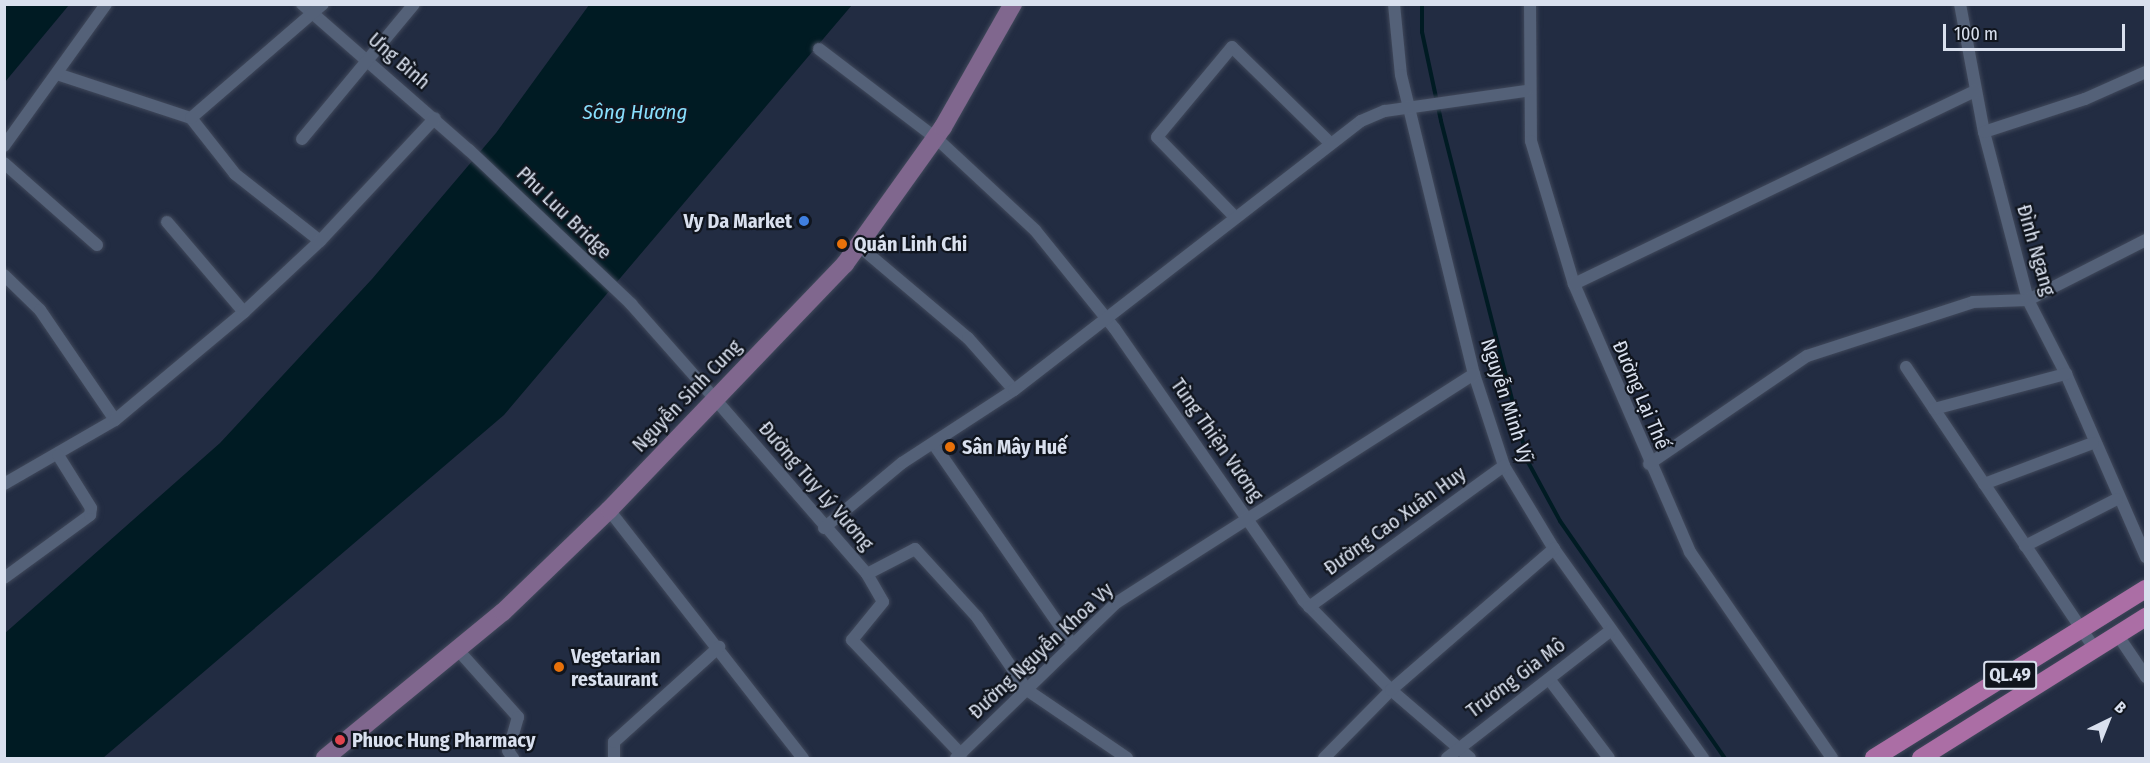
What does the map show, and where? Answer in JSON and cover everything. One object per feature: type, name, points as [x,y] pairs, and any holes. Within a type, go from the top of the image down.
[{"type":"main road","name":"Nguyễn Sinh Cung","points":[[325,759],[458,650],[609,510],[859,246],[936,138],[1013,4]]},
{"type":"main road","name":"QL.49","points":[[1874,759],[2145,589]]},
{"type":"main road","name":"QL.49","points":[[1921,759],[2145,617]]},
{"type":"street","points":[[4,146],[60,75],[106,4]]},
{"type":"street","name":"Ưng Bình","points":[[302,4],[311,15],[370,60],[470,150]]},
{"type":"street","points":[[190,118],[324,4]]},
{"type":"street","points":[[302,139],[370,60],[414,4]]},
{"type":"street","name":"Nguyễn Minh Vỹ","points":[[1394,4],[1401,75],[1411,108],[1474,374],[1504,466],[1554,549],[1703,759]]},
{"type":"street","name":"Đường Lại Thế","points":[[1530,4],[1527,91],[1531,141],[1574,284],[1649,464],[1690,552],[1832,759]]},
{"type":"street","name":"Đình Ngang","points":[[1960,4],[1984,132],[2028,300],[2066,374],[2117,499],[2145,557]]},
{"type":"street","points":[[1234,216],[1157,137],[1232,47],[1329,142]]},
{"type":"street","name":"Tùng Thiện Vương","points":[[819,49],[936,138],[1035,230],[1105,316],[1309,607],[1391,690],[1458,746],[1470,759]]},
{"type":"street","points":[[1984,132],[2085,99],[2145,72]]},
{"type":"street","points":[[60,75],[190,118],[235,174],[320,241]]},
{"type":"street","points":[[824,528],[902,463],[935,446],[1014,390],[1105,316],[1329,142],[1369,118],[1424,104],[1527,91]]},
{"type":"street","points":[[1574,284],[1976,91]]},
{"type":"street","points":[[4,484],[115,420],[244,312],[320,241],[435,118]]},
{"type":"street","name":"Phu Luu Bridge","points":[[470,150],[631,304],[715,399]]},
{"type":"street","points":[[4,163],[97,245]]},
{"type":"street","points":[[167,222],[244,312]]},
{"type":"street","points":[[1649,464],[1807,356],[1966,304],[2004,297],[2028,300],[2145,240]]},
{"type":"street","points":[[859,246],[968,338],[1014,390]]},
{"type":"street","points":[[4,275],[40,310],[115,420]]},
{"type":"street","points":[[1906,367],[2094,648]]},
{"type":"street","name":"Đường Nguyễn Khoa Vy","points":[[958,756],[1116,603],[1250,521],[1474,374]]},
{"type":"street","points":[[1934,410],[2066,374]]},
{"type":"street","name":"Đường Tuy Lý Vương","points":[[715,399],[824,528],[867,574],[915,549],[977,617],[1027,690],[1127,759]]},
{"type":"street","points":[[1984,484],[2093,443]]},
{"type":"street","points":[[935,446],[1073,645]]},
{"type":"street","points":[[4,578],[90,515],[91,508],[57,455]]},
{"type":"street","name":"Đường Cao Xuân Huy","points":[[1309,607],[1504,466]]},
{"type":"street","points":[[2025,546],[2117,499]]},
{"type":"street","points":[[609,510],[719,647],[803,759]]},
{"type":"street","points":[[1324,759],[1391,690],[1554,549]]},
{"type":"street","points":[[867,574],[883,602],[852,640],[958,756]]},
{"type":"street","name":"Trương Gia Mô","points":[[1447,759],[1458,746],[1611,631]]},
{"type":"street","points":[[2117,634],[2145,677]]},
{"type":"street","points":[[614,759],[614,742],[719,647]]},
{"type":"street","points":[[458,650],[518,717],[508,752],[513,759]]},
{"type":"street","points":[[1549,679],[1609,759]]},
{"type":"water","points":[[4,5],[69,5],[5,82]]},
{"type":"water","name":"Sông Hương","points":[[589,5],[852,5],[504,415],[103,758],[5,758],[4,634],[220,443],[372,279],[496,133]]},
{"type":"waterway","points":[[1422,4],[1422,32],[1441,121],[1528,462],[1560,521],[1725,758]]},
{"type":"place","name":"Vy Da Market","points":[[804,221]]},
{"type":"place","name":"Quán Linh Chi","points":[[842,244]]},
{"type":"place","name":"Sân Mây Huế","points":[[950,447]]},
{"type":"place","name":"Vegetarian restaurant","points":[[559,667]]},
{"type":"place","name":"Phuoc Hung Pharmacy","points":[[340,740]]}]
